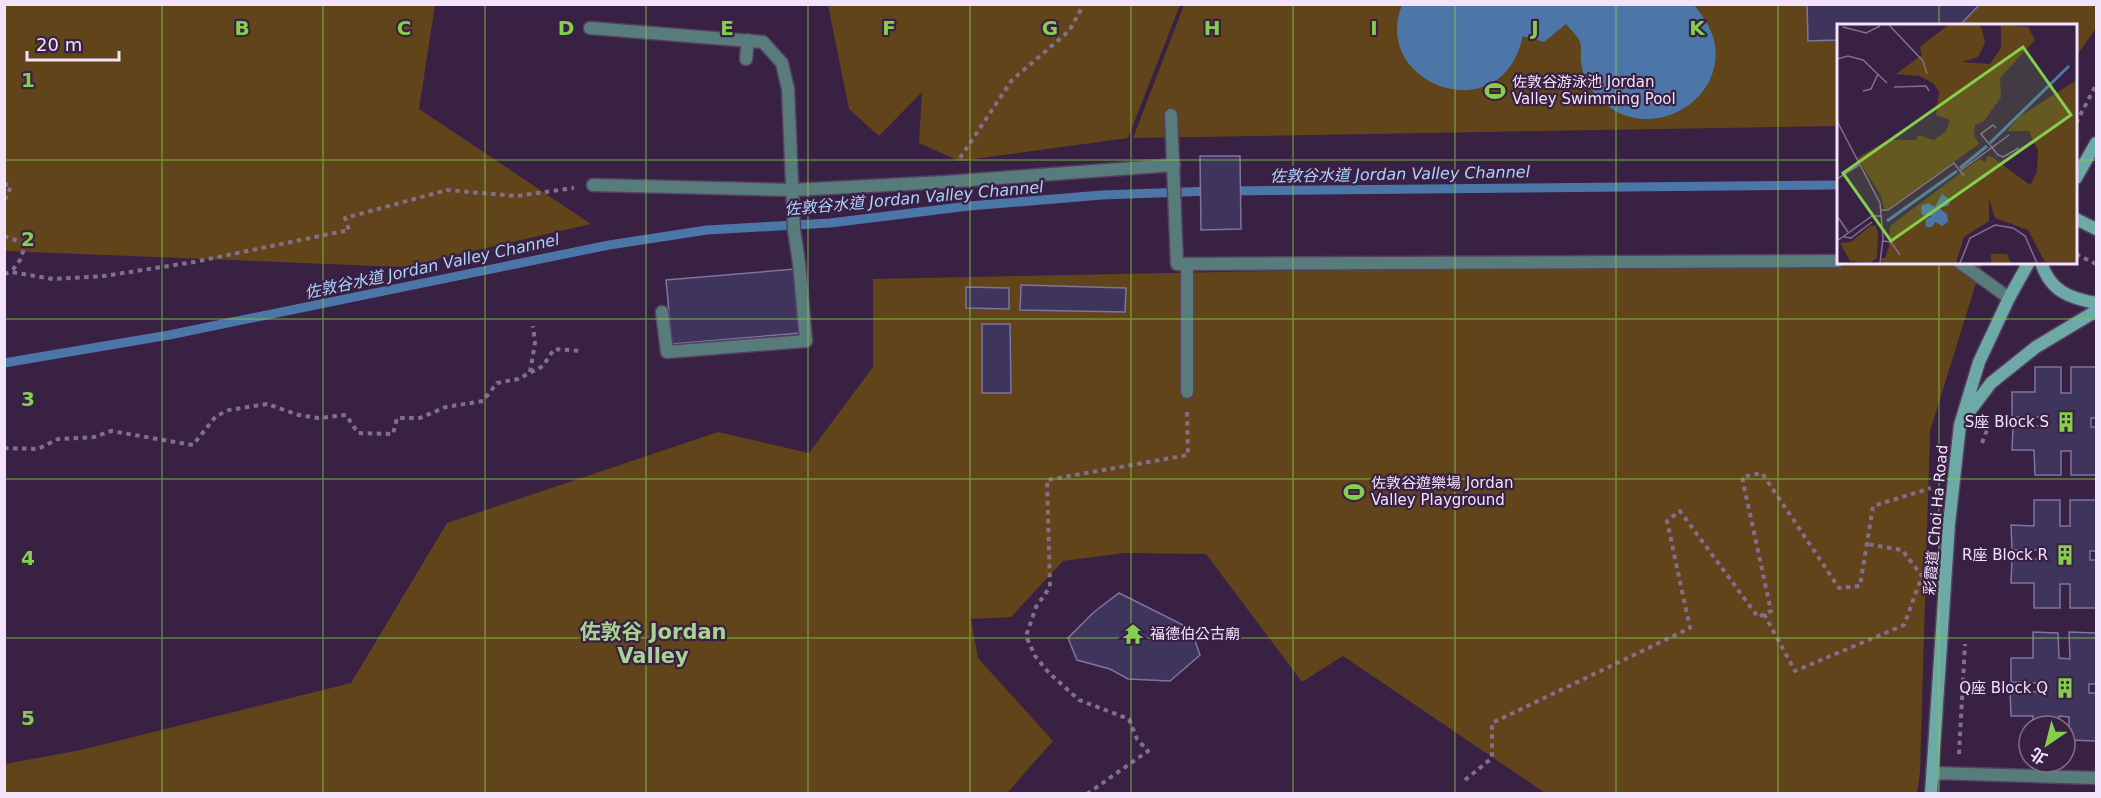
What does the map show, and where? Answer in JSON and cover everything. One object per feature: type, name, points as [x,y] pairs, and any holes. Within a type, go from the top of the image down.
[{"type":"street","points":[[2077,176],[2097,143]]},
{"type":"street","points":[[2077,219],[2097,229]]},
{"type":"street","name":"彩霞道 Choi Ha Road","points":[[1931,794],[1949,524],[1960,424],[1978,362],[2027,264]]},
{"type":"street","points":[[2042,264],[2055,288],[2081,300],[2097,303]]},
{"type":"street","points":[[1960,424],[1991,383],[2036,347],[2097,311]]},
{"type":"lane","points":[[590,28],[763,42],[782,63],[788,89],[792,190],[806,341],[667,352],[662,312]]},
{"type":"lane","points":[[746,59],[748,40]]},
{"type":"lane","points":[[1171,115],[1182,264],[1187,392]]},
{"type":"lane","points":[[593,185],[792,190],[945,182],[1174,165]]},
{"type":"lane","points":[[1182,264],[1837,261]]},
{"type":"lane","points":[[1962,264],[2009,298]]},
{"type":"lane","points":[[1933,773],[2097,778]]},
{"type":"path","points":[[945,182],[1012,80],[1069,31],[1084,4]]},
{"type":"path","points":[[2077,121],[2097,85]]},
{"type":"path","points":[[4,183],[11,187],[4,201]]},
{"type":"path","points":[[4,274],[10,272],[53,279],[104,276],[194,262],[349,230],[345,218],[447,190],[516,196],[593,185]]},
{"type":"path","points":[[4,236],[21,242],[24,249],[20,260],[10,272]]},
{"type":"path","points":[[2077,254],[2097,264]]},
{"type":"path","points":[[530,373],[535,343],[533,326]]},
{"type":"path","points":[[4,447],[38,449],[58,439],[94,437],[111,431],[193,445],[216,416],[229,410],[267,404],[299,415],[318,418],[345,415],[358,433],[393,434],[397,418],[420,418],[447,407],[483,401],[497,383],[518,379],[543,366],[554,349],[582,351]]},
{"type":"path","points":[[1087,794],[1148,751],[1137,739],[1130,719],[1079,700],[1049,673],[1035,656],[1026,636],[1036,608],[1050,588],[1047,480],[1188,455],[1187,392]]},
{"type":"path","points":[[1980,452],[1990,423]]},
{"type":"path","points":[[1465,780],[1492,758],[1492,723],[1690,628],[1667,521],[1680,511],[1758,617],[1771,611],[1742,477],[1762,473],[1839,588],[1860,586],[1873,506],[1934,487]]},
{"type":"path","points":[[1764,614],[1795,671],[1904,625],[1922,576],[1902,550],[1867,544]]},
{"type":"shaded area","points":[[5,4],[435,5],[419,109],[591,224],[403,267],[5,251]]},
{"type":"shaded area","points":[[828,4],[1180,5],[1128,138],[959,161],[919,143],[922,92],[879,136],[849,109]]},
{"type":"shaded area","name":"佐敦谷游泳池 Jordan Valley Swimming Pool","points":[[1184,5],[2096,5],[2096,28],[2077,56],[2077,24],[1837,24],[1837,126],[1133,138]]},
{"type":"shaded area","name":"佐敦谷遊樂場 Jordan Valley Playground","points":[[1982,264],[1930,431],[1920,772],[1917,793],[1545,793],[1343,656],[1302,682],[1206,554],[1124,553],[1063,561],[1011,617],[971,619],[978,658],[1053,741],[1007,793],[5,794],[5,764],[81,750],[351,683],[447,523],[718,432],[809,453],[873,367],[873,279],[1569,265]]},
{"type":"water","points":[[1518,4],[1520,7],[1523,4],[1694,5],[1706,21],[1714,40],[1715,61],[1710,79],[1700,95],[1686,107],[1668,115],[1650,119],[1630,117],[1612,109],[1595,94],[1584,75],[1580,42],[1566,24],[1544,42],[1523,36],[1517,54],[1502,76],[1482,87],[1459,90],[1437,85],[1417,72],[1403,54],[1397,32],[1402,5]]},
{"type":"building","points":[[1807,4],[1980,4],[1961,24],[1837,24],[1837,40],[1808,41]]},
{"type":"building","points":[[1200,156],[1240,156],[1241,229],[1201,230]]},
{"type":"building","points":[[795,269],[801,333],[672,344],[666,280]]},
{"type":"building","points":[[1021,285],[1126,288],[1125,312],[1020,310]]},
{"type":"building","points":[[966,287],[1009,288],[1009,309],[966,308]]},
{"type":"building","points":[[982,324],[1010,324],[1011,393],[982,393]]},
{"type":"building","name":"S座 Block S","points":[[2035,367],[2061,367],[2061,393],[2071,393],[2071,367],[2096,367],[2096,418],[2091,418],[2091,427],[2096,427],[2096,475],[2071,475],[2071,451],[2061,451],[2061,475],[2035,475],[2034,450],[2012,450],[2013,426],[2042,426],[2042,417],[2012,417],[2012,392],[2035,392]]},
{"type":"building","name":"R座 Block R","points":[[2034,500],[2060,500],[2060,526],[2070,526],[2070,500],[2096,500],[2096,551],[2090,551],[2090,560],[2096,560],[2096,608],[2070,608],[2070,584],[2060,584],[2060,608],[2034,608],[2034,583],[2011,583],[2012,559],[2041,559],[2041,550],[2012,550],[2011,525],[2034,526]]},
{"type":"building","name":"福德伯公古廟","points":[[1119,593],[1191,629],[1200,655],[1170,681],[1128,679],[1110,669],[1077,660],[1068,638],[1094,612]]},
{"type":"building","name":"Q座 Block Q","points":[[2033,632],[2058,633],[2059,658],[2070,659],[2069,632],[2096,633],[2096,684],[2089,684],[2089,693],[2096,693],[2096,741],[2077,740],[2077,714],[2017,714],[2017,716],[2011,716],[2010,691],[2041,692],[2040,683],[2011,682],[2011,658],[2033,658]]},
{"type":"waterway","name":"佐敦谷水道 Jordan Valley Channel","points":[[1228,191],[1837,185]]},
{"type":"waterway","name":"佐敦谷水道 Jordan Valley Channel","points":[[4,363],[169,335],[609,245],[707,230],[830,223],[969,206],[1102,195],[1212,191]]},
{"type":"place","name":"佐敦谷游泳池 Jordan Valley Swimming Pool","points":[[1495,91]]},
{"type":"place","name":"S座 Block S","points":[[2066,422]]},
{"type":"place","name":"佐敦谷遊樂場 Jordan Valley Playground","points":[[1354,492]]},
{"type":"place","name":"R座 Block R","points":[[2065,555]]},
{"type":"place","name":"福德伯公古廟","points":[[1133,634]]},
{"type":"place","name":"Q座 Block Q","points":[[2065,688]]},
{"type":"district","name":"佐敦谷 Jordan Valley","points":[[653,644]]}]
